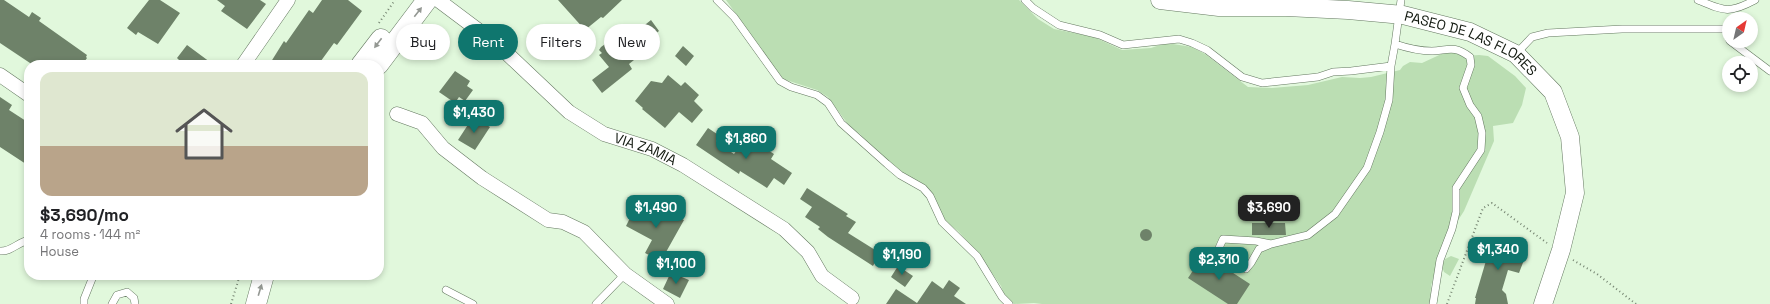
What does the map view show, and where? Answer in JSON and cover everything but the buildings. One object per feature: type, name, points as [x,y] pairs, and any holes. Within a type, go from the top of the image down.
[{"type":"main road","points":[[365,60],[410,0]]},
{"type":"main road","points":[[382,60],[427,0]]},
{"type":"main road","points":[[242,304],[249,280]]},
{"type":"main road","points":[[256,304],[263,280]]},
{"type":"street","points":[[246,60],[288,0]]},
{"type":"street","name":"VIA ZAMIA","points":[[438,0],[498,45],[570,112],[604,134],[652,148],[683,164],[784,229],[808,252],[822,276],[852,298]]},
{"type":"street","name":"PASEO DE LAS FLORES","points":[[1160,0],[1219,7],[1294,7],[1348,10],[1400,7],[1470,32],[1516,54],[1553,92],[1570,137],[1575,193],[1561,250],[1544,304]]},
{"type":"street","points":[[0,75],[24,92]]},
{"type":"street","points":[[397,114],[422,123],[443,148],[482,178],[548,220],[563,222],[584,232],[625,274],[667,304]]},
{"type":"lane","points":[[717,0],[734,17],[780,81],[791,87],[817,95],[828,103],[841,123],[887,164],[923,188],[930,196],[942,222],[977,256],[1002,297],[1009,304]]},
{"type":"lane","points":[[1025,0],[1033,8],[1059,25],[1100,35],[1123,45],[1179,39],[1192,43],[1208,50],[1242,77],[1262,83],[1318,77],[1332,72],[1351,72],[1391,66]]},
{"type":"lane","points":[[1698,0],[1720,9],[1729,10],[1740,8],[1755,0]]},
{"type":"lane","points":[[1271,244],[1256,241],[1222,239],[1218,248],[1228,259],[1246,269],[1252,263],[1259,249],[1271,244],[1308,235],[1335,214],[1367,168],[1380,132],[1389,100],[1391,66],[1400,7]]},
{"type":"lane","points":[[1516,54],[1532,38],[1548,33],[1622,29],[1722,29]]},
{"type":"lane","points":[[1395,44],[1410,49],[1432,51],[1451,48],[1461,50],[1470,57],[1471,66],[1463,88],[1470,105],[1478,116],[1482,133],[1481,150],[1456,188],[1456,212],[1452,229],[1440,260],[1433,304]]},
{"type":"lane","points":[[1737,48],[1770,71]]},
{"type":"lane","points":[[0,251],[11,250],[24,241]]},
{"type":"lane","points":[[596,304],[625,274]]},
{"type":"lane","points":[[84,304],[84,299],[92,280]]},
{"type":"lane","points":[[446,290],[473,304]]},
{"type":"lane","points":[[112,304],[117,295],[127,292],[134,298],[135,304]]},
{"type":"path","points":[[1447,304],[1483,208],[1492,203],[1544,241],[1561,250],[1574,261],[1597,274],[1636,304]]},
{"type":"path","points":[[231,304],[238,280]]},
{"type":"green space","points":[[726,0],[1019,0],[1038,19],[1054,29],[1094,37],[1122,50],[1151,48],[1163,44],[1192,47],[1205,54],[1248,87],[1272,88],[1308,85],[1342,77],[1371,77],[1400,70],[1403,66],[1410,62],[1422,63],[1448,51],[1465,56],[1488,56],[1515,76],[1526,88],[1522,105],[1513,123],[1493,126],[1494,141],[1464,211],[1441,247],[1431,286],[1430,304],[1014,304],[1005,297],[1001,286],[978,253],[958,231],[946,222],[929,189],[904,174],[874,150],[860,134],[850,127],[828,97],[817,90],[783,79]]},
{"type":"green space","points":[[1451,256],[1459,259],[1450,276],[1444,272],[1442,266],[1445,259]]}]
